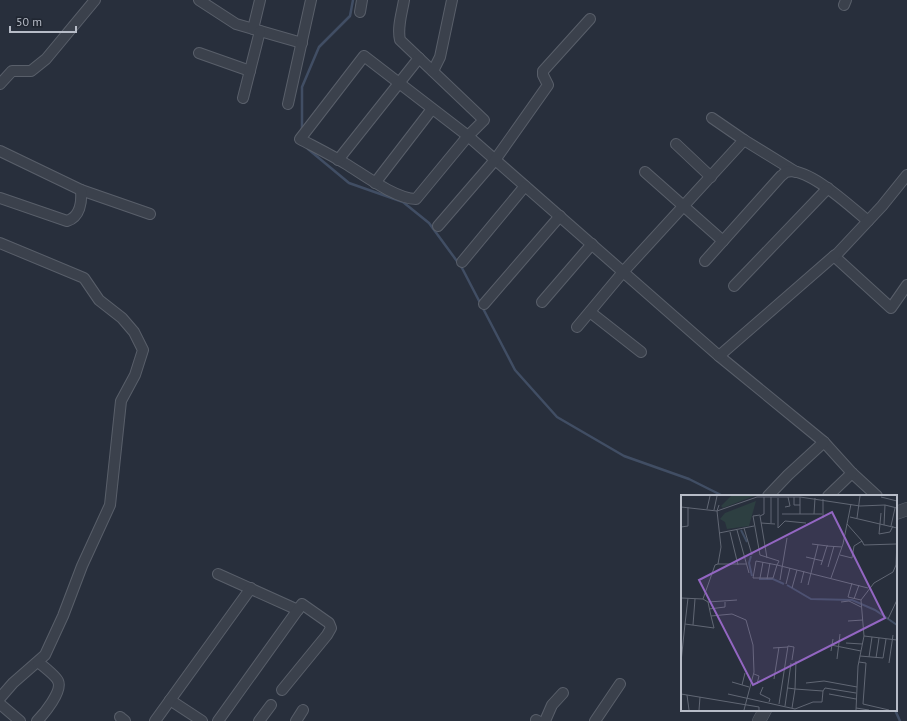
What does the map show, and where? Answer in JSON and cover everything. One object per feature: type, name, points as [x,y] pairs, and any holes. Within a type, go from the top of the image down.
[{"type":"street","points":[[0,84],[12,71],[31,72],[41,63],[95,0]]},
{"type":"street","points":[[199,0],[236,24],[302,43]]},
{"type":"street","points":[[243,98],[250,71],[257,30],[260,0]]},
{"type":"street","points":[[288,104],[311,0]]},
{"type":"street","points":[[360,12],[362,0]]},
{"type":"street","points":[[404,0],[399,29],[400,40],[484,120],[468,136],[416,199],[408,199],[375,183],[300,139],[364,56],[468,136],[496,160],[719,356],[824,442],[852,473],[876,495]]},
{"type":"street","points":[[433,71],[440,57],[452,0]]},
{"type":"street","points":[[438,226],[496,160],[548,85],[543,75],[543,71],[590,19]]},
{"type":"street","points":[[199,53],[250,71]]},
{"type":"street","points":[[338,160],[419,58]]},
{"type":"street","points":[[375,183],[432,108]]},
{"type":"street","points":[[712,118],[744,140],[796,172],[821,183],[868,221]]},
{"type":"street","points":[[577,327],[623,272],[744,140]]},
{"type":"street","points":[[676,144],[711,177]]},
{"type":"street","points":[[0,151],[81,190],[150,214]]},
{"type":"street","points":[[645,172],[723,241]]},
{"type":"street","points":[[705,261],[781,176],[787,172],[796,172]]},
{"type":"street","points":[[719,356],[838,253],[882,206],[907,175]]},
{"type":"street","points":[[462,262],[525,186]]},
{"type":"street","points":[[734,286],[828,188]]},
{"type":"street","points":[[0,198],[66,221],[73,219],[79,211],[82,198],[81,190]]},
{"type":"street","points":[[484,304],[560,216]]},
{"type":"street","points":[[0,242],[84,278],[99,300],[122,318],[134,332],[143,350],[134,375],[121,401],[110,505],[82,566],[45,655],[13,683],[0,698]]},
{"type":"street","points":[[542,302],[592,244]]},
{"type":"street","points":[[834,256],[891,308],[907,285]]},
{"type":"street","points":[[590,312],[641,352]]},
{"type":"street","points":[[769,495],[824,442]]},
{"type":"street","points":[[829,495],[852,473]]},
{"type":"street","points":[[897,513],[907,509]]},
{"type":"street","points":[[218,574],[298,610]]},
{"type":"street","points":[[155,721],[251,588]]},
{"type":"street","points":[[218,721],[302,604],[329,622],[331,628],[327,635],[282,690]]},
{"type":"street","points":[[36,721],[43,715],[56,695],[59,687],[58,681],[38,662]]},
{"type":"street","points":[[595,721],[620,684]]},
{"type":"street","points":[[540,721],[563,693]]},
{"type":"street","points":[[170,700],[202,721]]},
{"type":"street","points":[[0,704],[20,721]]},
{"type":"street","points":[[259,721],[270,705]]},
{"type":"street","points":[[296,721],[303,710]]},
{"type":"street","points":[[759,721],[764,711]]},
{"type":"waterway","points":[[302,132],[302,87],[319,47],[350,16],[353,0]]},
{"type":"waterway","points":[[307,146],[308,149],[349,183],[403,202],[429,223],[462,268],[515,370],[557,417],[624,456],[689,479],[721,495]]},
{"type":"waterway","points":[[895,711],[900,721]]}]
